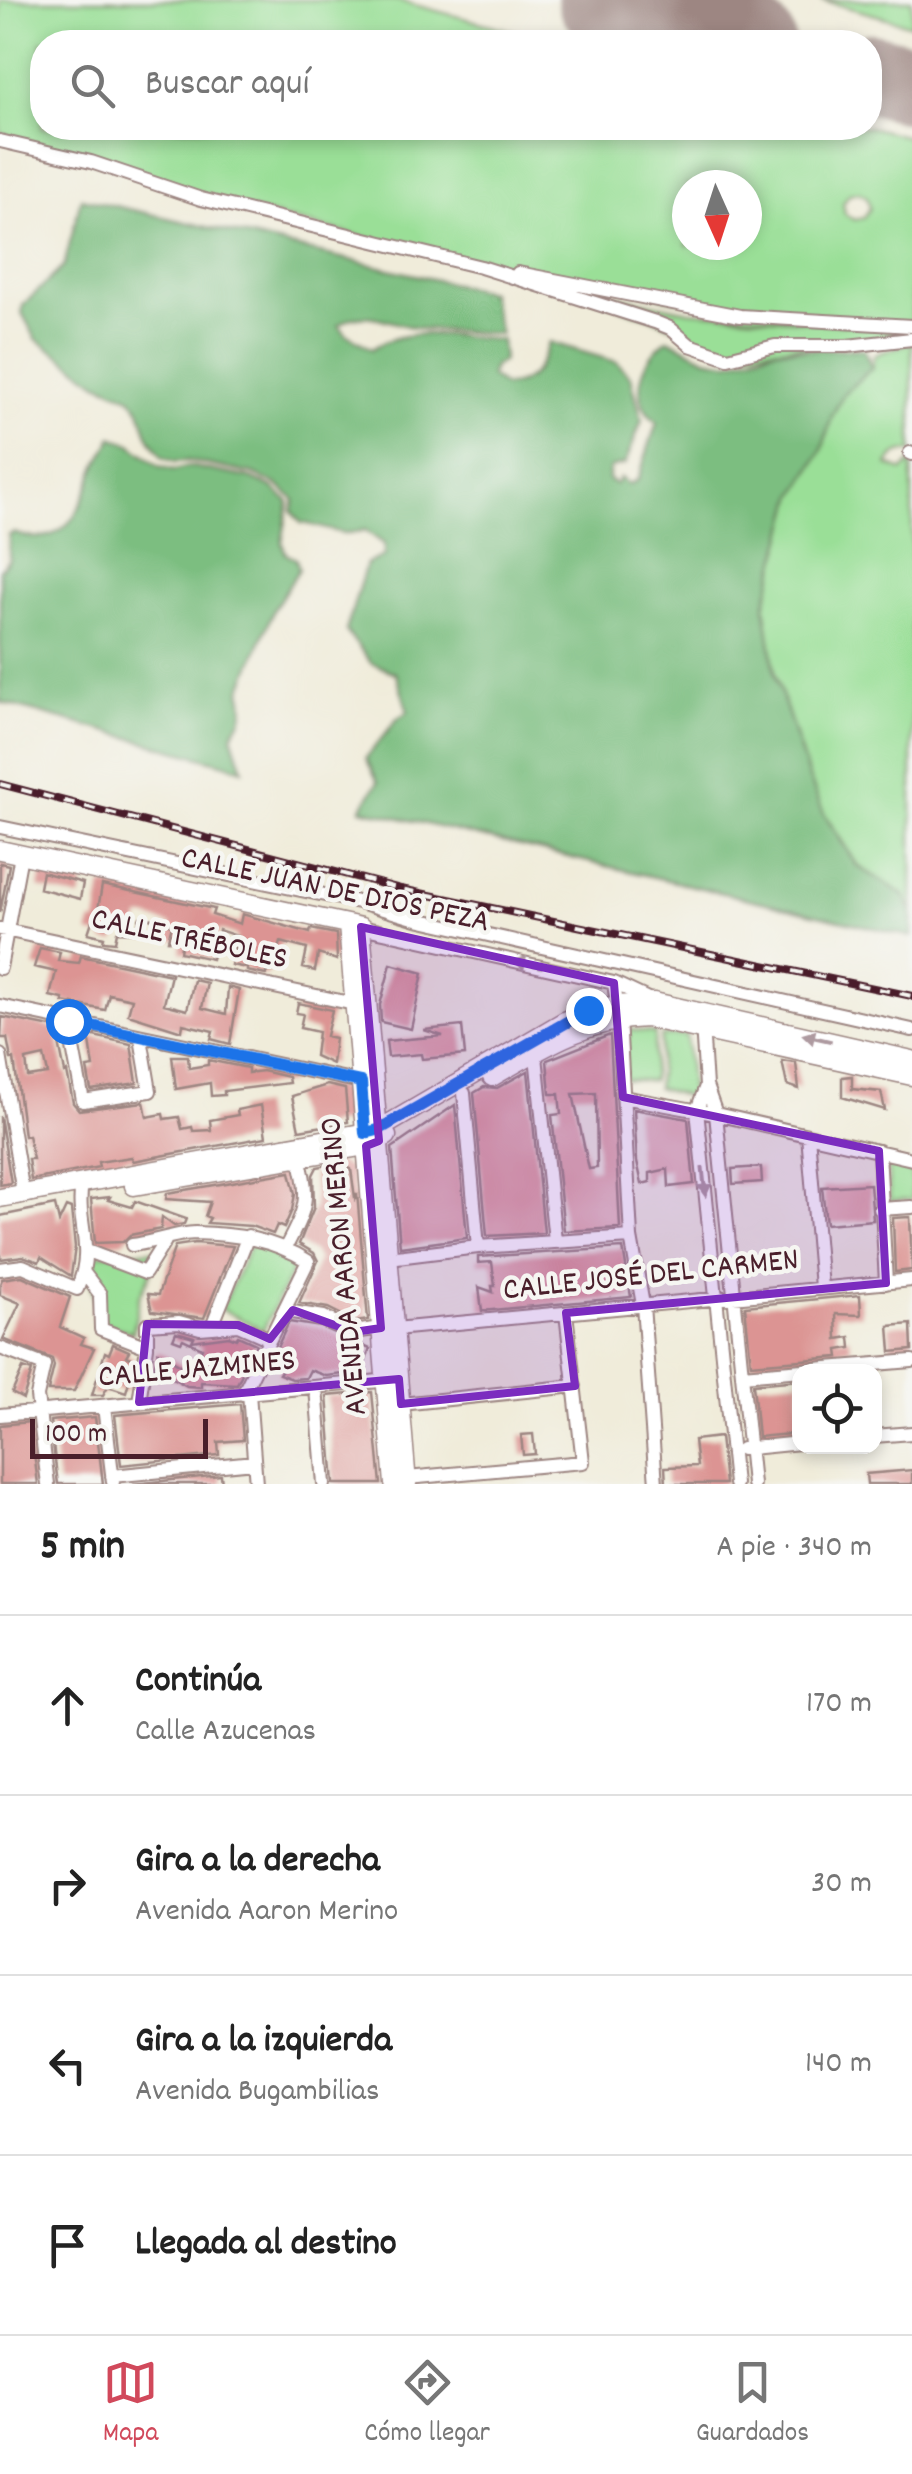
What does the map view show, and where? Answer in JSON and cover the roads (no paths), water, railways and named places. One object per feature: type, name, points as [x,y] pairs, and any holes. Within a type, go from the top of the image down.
[{"type":"main road","name":"CALLE JUAN DE DIOS PEZA","points":[[0,850],[354,926]]},
{"type":"main road","name":"AVENIDA AARON MERINO","points":[[354,926],[403,1482]]},
{"type":"main road","name":"CALLE JUAN DE DIOS PEZA","points":[[618,1011],[654,1002],[701,1021],[912,1076]]},
{"type":"main road","name":"AVENIDA AARON MERINO","points":[[361,1006],[361,1082],[388,1258],[388,1329]]},
{"type":"main road","name":"CALLE JUAN DE DIOS PEZA","points":[[618,1011],[646,1018],[701,1021],[912,1060]]},
{"type":"main road","points":[[0,1210],[81,1189],[372,1137],[535,1045],[618,1011]]},
{"type":"main road","points":[[0,1198],[298,1158],[372,1137],[464,1093],[535,1045]]},
{"type":"main road","name":"AVENIDA AARON MERINO","points":[[392,1380],[401,1404],[403,1482]]},
{"type":"street","points":[[0,141],[128,172],[190,196],[481,267],[655,322],[670,328],[690,346],[728,358],[776,346],[847,346],[912,339]]},
{"type":"street","points":[[481,267],[601,286],[740,316],[912,326]]},
{"type":"street","points":[[0,827],[363,903],[417,919],[912,1030]]},
{"type":"street","points":[[0,968],[4,930],[21,855]]},
{"type":"street","name":"CALLE JUAN DE DIOS PEZA","points":[[354,926],[614,983],[654,1002]]},
{"type":"street","name":"CALLE TRÉBOLES","points":[[4,930],[361,1006]]},
{"type":"street","points":[[614,983],[631,1237],[643,1305],[656,1484]]},
{"type":"street","points":[[0,1006],[361,1082]]},
{"type":"street","points":[[68,1021],[83,1101],[150,1091],[141,1038]]},
{"type":"street","points":[[701,1021],[706,1086],[716,1114],[753,1484]]},
{"type":"street","points":[[535,1045],[555,1241]]},
{"type":"street","points":[[0,1054],[23,1194]]},
{"type":"street","points":[[706,1086],[697,1110],[734,1484]]},
{"type":"street","points":[[464,1093],[478,1247]]},
{"type":"street","points":[[624,1097],[912,1159]]},
{"type":"street","points":[[808,1135],[822,1287]]},
{"type":"street","points":[[878,1150],[886,1282]]},
{"type":"street","points":[[286,1247],[305,1209],[308,1188],[298,1158]]},
{"type":"street","points":[[0,1269],[23,1266],[77,1289],[88,1251],[81,1189]]},
{"type":"street","points":[[880,1209],[912,1207]]},
{"type":"street","points":[[132,1245],[192,1233],[248,1236],[286,1247],[308,1261],[246,1393],[256,1484]]},
{"type":"street","points":[[212,1326],[248,1236]]},
{"type":"street","points":[[388,1258],[478,1247],[631,1237]]},
{"type":"street","points":[[88,1251],[144,1273],[165,1241]]},
{"type":"street","points":[[84,1273],[100,1294],[101,1329],[148,1347]]},
{"type":"street","name":"CALLE JOSÉ DEL CARMEN","points":[[286,1311],[324,1317],[354,1332],[912,1280]]},
{"type":"street","points":[[403,1482],[480,1478],[583,1462],[566,1313]]},
{"type":"street","points":[[138,1402],[148,1347],[147,1324],[178,1322],[200,1328],[238,1325],[270,1339]]},
{"type":"street","points":[[0,1348],[44,1365],[38,1396],[48,1484]]},
{"type":"street","points":[[742,1375],[912,1362]]},
{"type":"street","name":"CALLE JAZMINES","points":[[0,1415],[392,1380]]},
{"type":"street","points":[[401,1404],[575,1386]]},
{"type":"street","points":[[316,1388],[324,1484]]},
{"type":"street","points":[[104,1406],[113,1480],[254,1462]]},
{"type":"street","points":[[882,1435],[912,1433]]},
{"type":"street","points":[[731,1450],[792,1444]]},
{"type":"street","points":[[556,1466],[558,1484]]},
{"type":"railway","points":[[0,784],[401,889],[912,996]]}]
